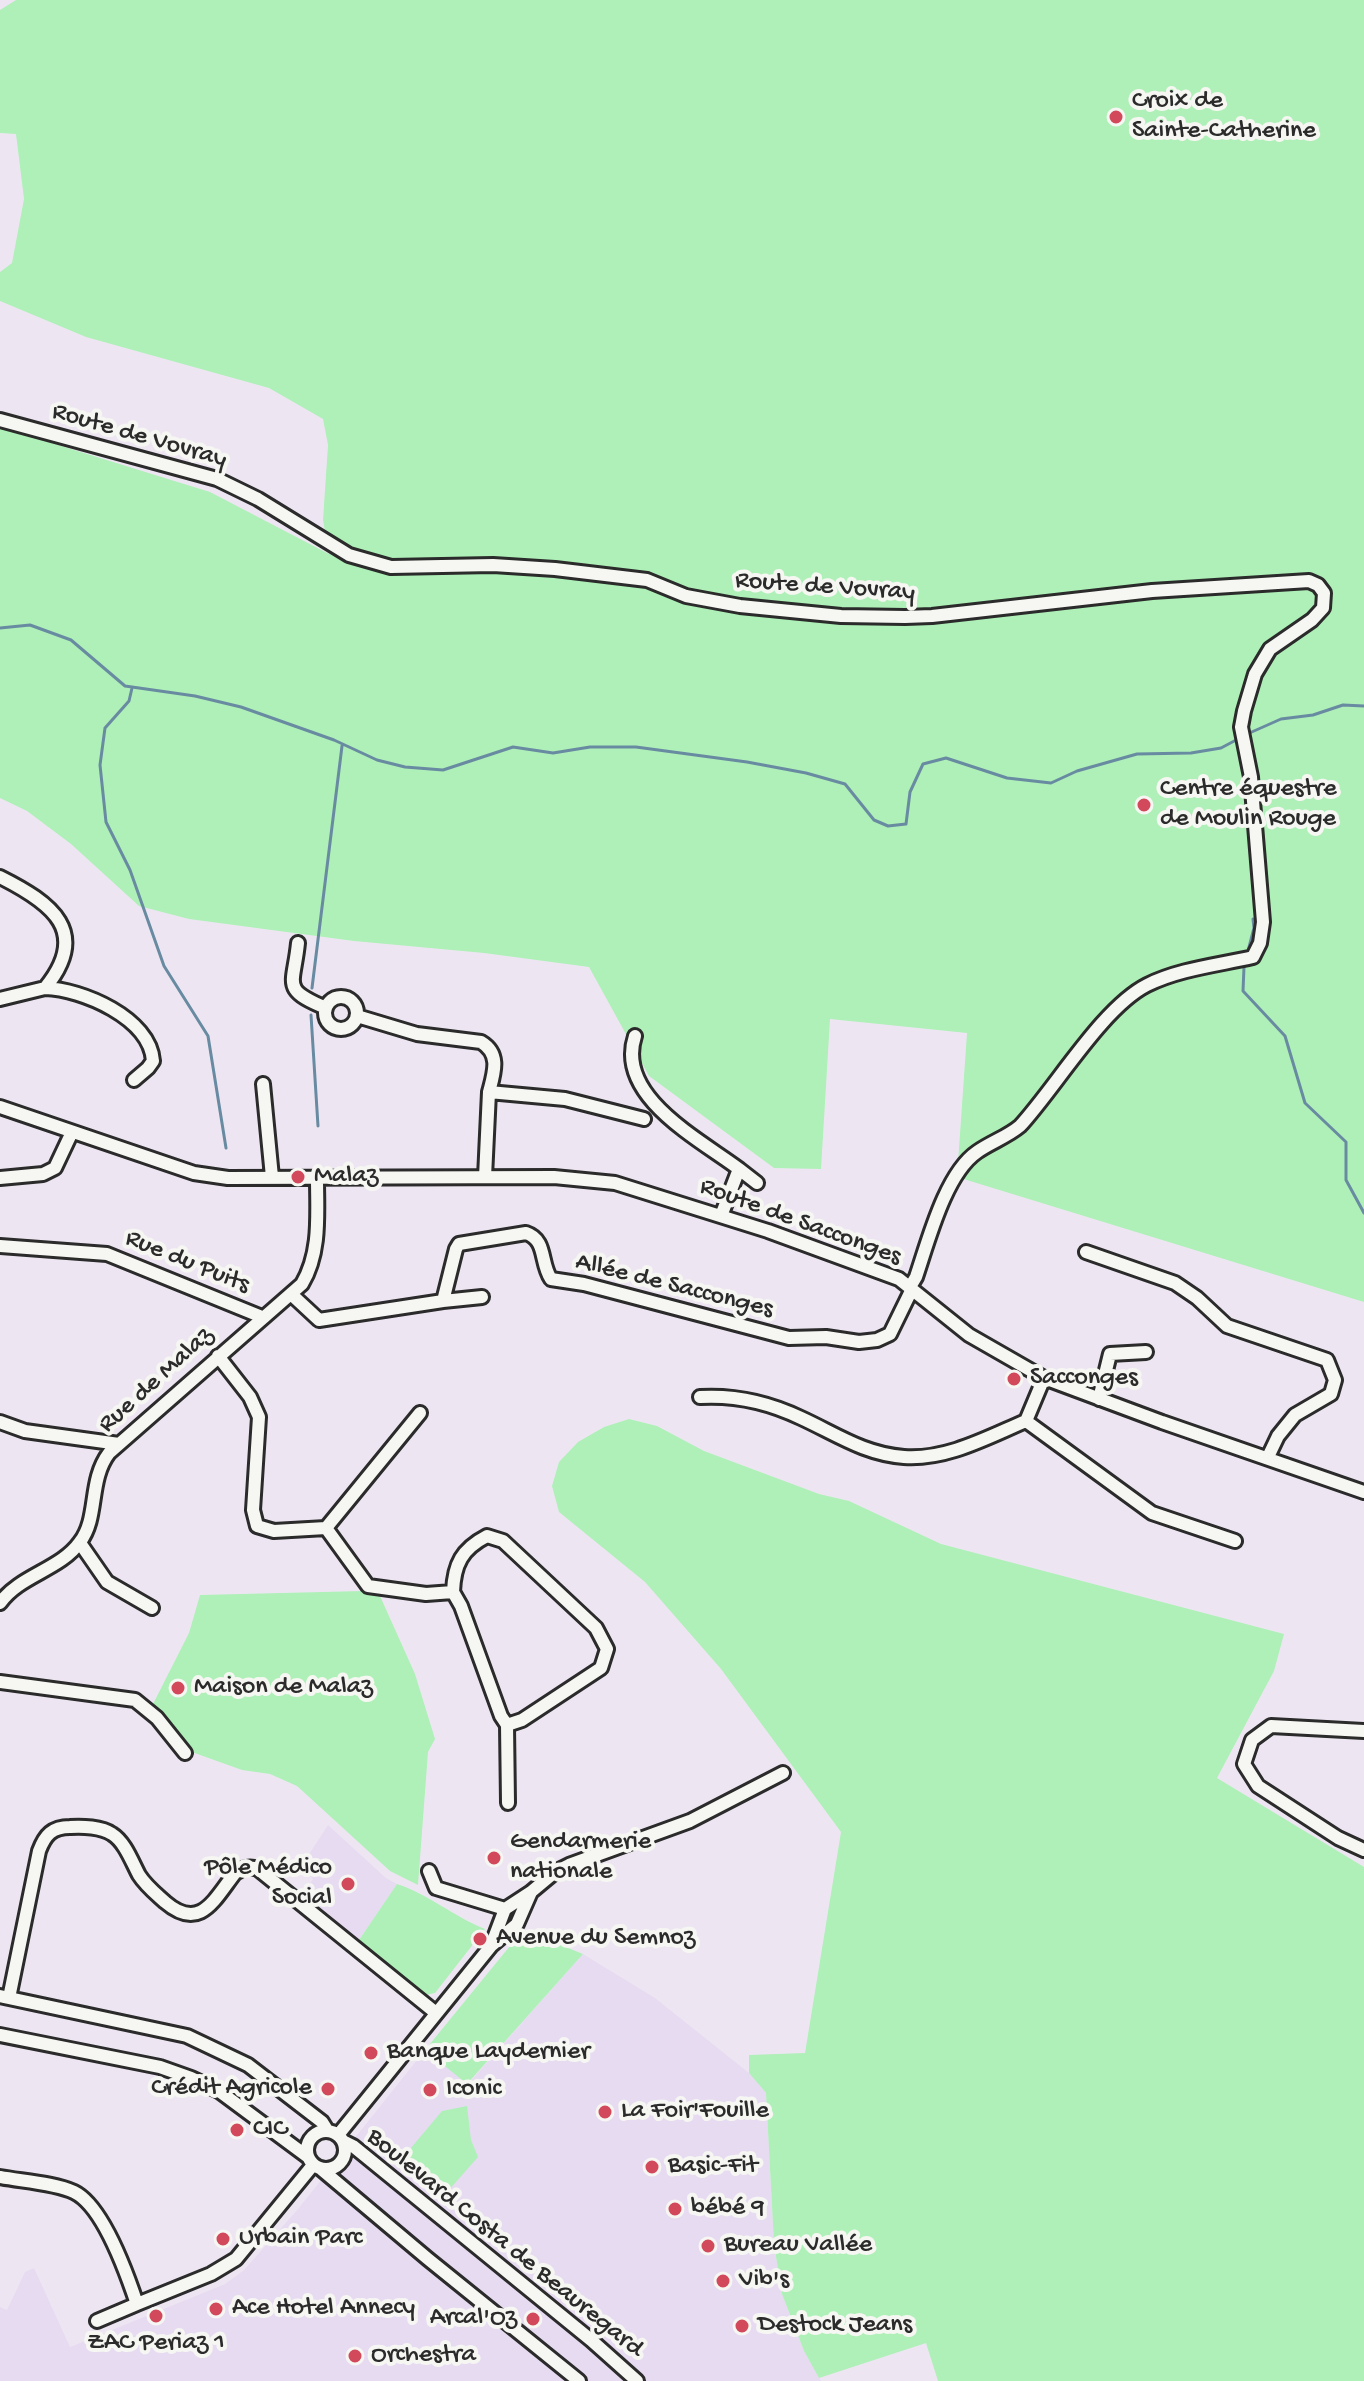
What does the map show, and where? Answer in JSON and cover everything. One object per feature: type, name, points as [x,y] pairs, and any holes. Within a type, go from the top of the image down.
[{"type":"street","name":"Route de Vovray","points":[[0,420],[217,479],[258,499],[349,555],[391,567],[493,565],[623,576],[647,580],[686,596],[713,601],[841,616],[932,616],[1152,591],[1309,581],[1318,585],[1324,593],[1323,608],[1312,620],[1270,649],[1255,674],[1246,700],[1243,734],[1251,777],[1263,922],[1260,943],[1253,957],[1170,975],[1145,986],[1125,1000],[1020,1126],[964,1163],[945,1199],[911,1288]]},
{"type":"street","points":[[0,877],[43,903],[60,919],[64,928],[64,961],[45,988]]},
{"type":"street","points":[[298,943],[291,979],[293,988],[302,998],[326,1008]]},
{"type":"street","points":[[0,999],[45,988],[89,997],[131,1023],[148,1043],[153,1061],[134,1080]]},
{"type":"street","points":[[345,998],[352,1002],[357,1016],[349,1028],[334,1028],[328,1022],[326,1008],[331,1001],[345,998]]},
{"type":"street","points":[[357,1016],[417,1034],[481,1042],[489,1047],[495,1067],[489,1092],[485,1177]]},
{"type":"street","points":[[635,1036],[630,1057],[646,1094],[663,1112],[757,1183]]},
{"type":"street","points":[[263,1084],[272,1177]]},
{"type":"street","points":[[489,1092],[565,1099],[644,1119]]},
{"type":"street","name":"Route de Sacconges","points":[[0,1107],[194,1173],[228,1178],[585,1178],[615,1183],[721,1216],[899,1279],[969,1335],[1044,1378],[1364,1492]]},
{"type":"street","points":[[0,1178],[43,1174],[55,1168],[72,1132]]},
{"type":"street","points":[[721,1216],[739,1169]]},
{"type":"street","name":"Rue de Malaz","points":[[80,1543],[103,1461],[302,1284],[312,1264],[317,1225],[317,1178]]},
{"type":"street","name":"Allée de Sacconges","points":[[443,1301],[459,1244],[526,1233],[536,1237],[540,1243],[545,1268],[551,1279],[584,1284],[789,1338],[826,1337],[869,1342],[886,1336],[890,1334],[911,1288]]},
{"type":"street","name":"Rue du Puits","points":[[0,1246],[107,1254],[262,1317]]},
{"type":"street","points":[[1086,1252],[1175,1283],[1197,1298],[1227,1326],[1327,1360],[1335,1380],[1331,1394],[1295,1415],[1278,1436],[1268,1457]]},
{"type":"street","points":[[291,1294],[319,1320],[482,1297]]},
{"type":"street","points":[[1099,1399],[1110,1354],[1146,1352]]},
{"type":"street","points":[[218,1356],[250,1397],[259,1417],[253,1510],[257,1526],[274,1531],[326,1528],[420,1413]]},
{"type":"street","points":[[700,1397],[764,1403],[859,1448],[905,1457],[947,1452],[1026,1421],[1044,1378]]},
{"type":"street","points":[[1026,1421],[1152,1513],[1235,1541]]},
{"type":"street","points":[[0,1422],[25,1431],[119,1444]]},
{"type":"street","points":[[326,1528],[368,1586],[426,1594],[453,1592]]},
{"type":"street","points":[[507,1725],[522,1720],[601,1668],[607,1649],[596,1628],[503,1541],[487,1536],[471,1544],[454,1570],[453,1592],[507,1725],[508,1803]]},
{"type":"street","points":[[0,1603],[13,1589],[64,1558],[80,1543],[107,1582],[152,1608]]},
{"type":"street","points":[[0,1682],[135,1700],[157,1718],[185,1753]]},
{"type":"street","points":[[1364,1731],[1271,1726],[1252,1740],[1244,1764],[1258,1786],[1338,1838],[1364,1850]]},
{"type":"street","points":[[491,1946],[505,1909],[555,1872],[690,1821],[783,1773]]},
{"type":"street","points":[[5,1997],[43,1839],[52,1830],[74,1826],[108,1831],[116,1836],[144,1884],[182,1914],[203,1912],[241,1869],[258,1869],[436,2013]]},
{"type":"street","points":[[429,1871],[436,1888],[505,1909]]},
{"type":"street","points":[[336,2135],[491,1946],[517,1924],[531,1892]]},
{"type":"street","name":"Boulevard Costa de Beauregard","points":[[5,1997],[187,2036],[248,2065],[353,2146],[637,2381]]},
{"type":"street","points":[[0,2041],[0,2035],[160,2067],[191,2078],[227,2097],[314,2163],[579,2381]]},
{"type":"street","name":"Boulevard Costa de Beauregard","points":[[315,2133],[336,2135],[345,2152],[340,2163],[331,2168],[314,2163],[306,2147],[310,2138],[315,2133]]},
{"type":"street","points":[[97,2321],[211,2274],[236,2259],[314,2163]]},
{"type":"street","points":[[0,2177],[72,2191],[87,2200],[102,2221],[137,2304]]},
{"type":"shaded area","points":[[328,1825],[386,1878],[397,1884],[359,1940],[303,1893],[313,1879],[300,1868]]},
{"type":"shaded area","points":[[583,1954],[655,1998],[749,2073],[766,2093],[774,2244],[782,2294],[804,2351],[821,2381],[0,2381],[0,2307],[7,2310],[25,2272],[34,2268],[70,2347],[225,2284],[244,2270],[298,2209],[425,2050],[468,2084]]},
{"type":"green space","points":[[16,0],[1364,0],[1364,1302],[957,1177],[967,1033],[830,1019],[821,1169],[774,1168],[649,1076],[589,967],[189,919],[139,906],[71,844],[27,811],[0,798],[0,427],[210,492],[329,554],[323,520],[328,445],[323,419],[269,388],[86,337],[0,301],[0,272],[12,263],[24,199],[16,134],[0,133],[0,10]]},
{"type":"green space","points":[[629,1419],[657,1426],[704,1451],[819,1494],[849,1501],[941,1544],[1284,1634],[1274,1671],[1217,1778],[1364,1867],[1364,2381],[938,2381],[926,2343],[819,2378],[804,2351],[782,2294],[774,2244],[766,2093],[749,2073],[749,2055],[805,2053],[841,1832],[721,1669],[645,1582],[559,1512],[552,1486],[559,1462],[578,1442],[604,1427]]},
{"type":"green space","points":[[363,1591],[380,1596],[415,1674],[435,1739],[428,1752],[418,1885],[390,1871],[297,1786],[270,1774],[242,1770],[189,1751],[153,1704],[189,1633],[200,1595]]},
{"type":"green space","points":[[397,1884],[485,1929],[435,1993],[426,1995],[359,1940]]},
{"type":"green space","points":[[523,1930],[583,1954],[467,2084],[425,2050]]},
{"type":"green space","points":[[467,2106],[471,2140],[478,2157],[448,2191],[405,2155],[442,2111]]},
{"type":"waterway","points":[[0,628],[30,625],[71,640],[125,686],[195,696],[241,707],[334,740],[377,760],[405,767],[443,770],[513,747],[553,753],[590,747],[636,747],[747,762],[845,784],[874,820],[888,826],[906,824],[910,792],[923,764],[946,758],[1007,778],[1051,783],[1077,771],[1137,754],[1191,753],[1221,748],[1238,739]]},
{"type":"waterway","points":[[132,688],[129,701],[105,728],[100,765],[106,822],[130,870],[164,966],[208,1036],[226,1148]]},
{"type":"waterway","points":[[1245,735],[1281,719],[1313,715],[1343,705],[1364,706]]},
{"type":"waterway","points":[[312,988],[342,746]]},
{"type":"waterway","points":[[1248,951],[1253,919]]},
{"type":"waterway","points":[[1244,967],[1243,991],[1285,1036],[1305,1103],[1346,1142],[1346,1180],[1364,1213]]},
{"type":"waterway","points":[[311,1015],[318,1126]]},
{"type":"place","name":"Croix de Sainte-Catherine","points":[[1116,117]]},
{"type":"place","name":"Centre équestre de Moulin Rouge","points":[[1144,805]]},
{"type":"place","name":"Malaz","points":[[298,1177]]},
{"type":"place","name":"Sacconges","points":[[1014,1379]]},
{"type":"place","name":"Maison de Malaz","points":[[178,1688]]},
{"type":"place","name":"Gendarmerie nationale","points":[[494,1858]]},
{"type":"place","name":"Pôle Médico Social","points":[[348,1884]]},
{"type":"place","name":"Avenue du Semnoz","points":[[480,1939]]},
{"type":"place","name":"Banque Laydernier","points":[[371,2053]]},
{"type":"place","name":"Crédit Agricole","points":[[328,2089]]},
{"type":"place","name":"Iconic","points":[[430,2090]]},
{"type":"place","name":"La Foir'Fouille","points":[[605,2112]]},
{"type":"place","name":"CIC","points":[[237,2130]]},
{"type":"place","name":"Basic-Fit","points":[[652,2167]]},
{"type":"place","name":"bébé 9","points":[[675,2209]]},
{"type":"place","name":"Urbain Parc","points":[[223,2239]]},
{"type":"place","name":"Bureau Vallée","points":[[708,2246]]},
{"type":"place","name":"Vib's","points":[[723,2281]]},
{"type":"place","name":"Ace Hotel Annecy","points":[[216,2309]]},
{"type":"place","name":"ZAC Periaz 1","points":[[156,2316]]},
{"type":"place","name":"Arcal'Oz","points":[[533,2319]]},
{"type":"place","name":"Destock Jeans","points":[[742,2326]]},
{"type":"place","name":"Orchestra","points":[[355,2356]]}]
